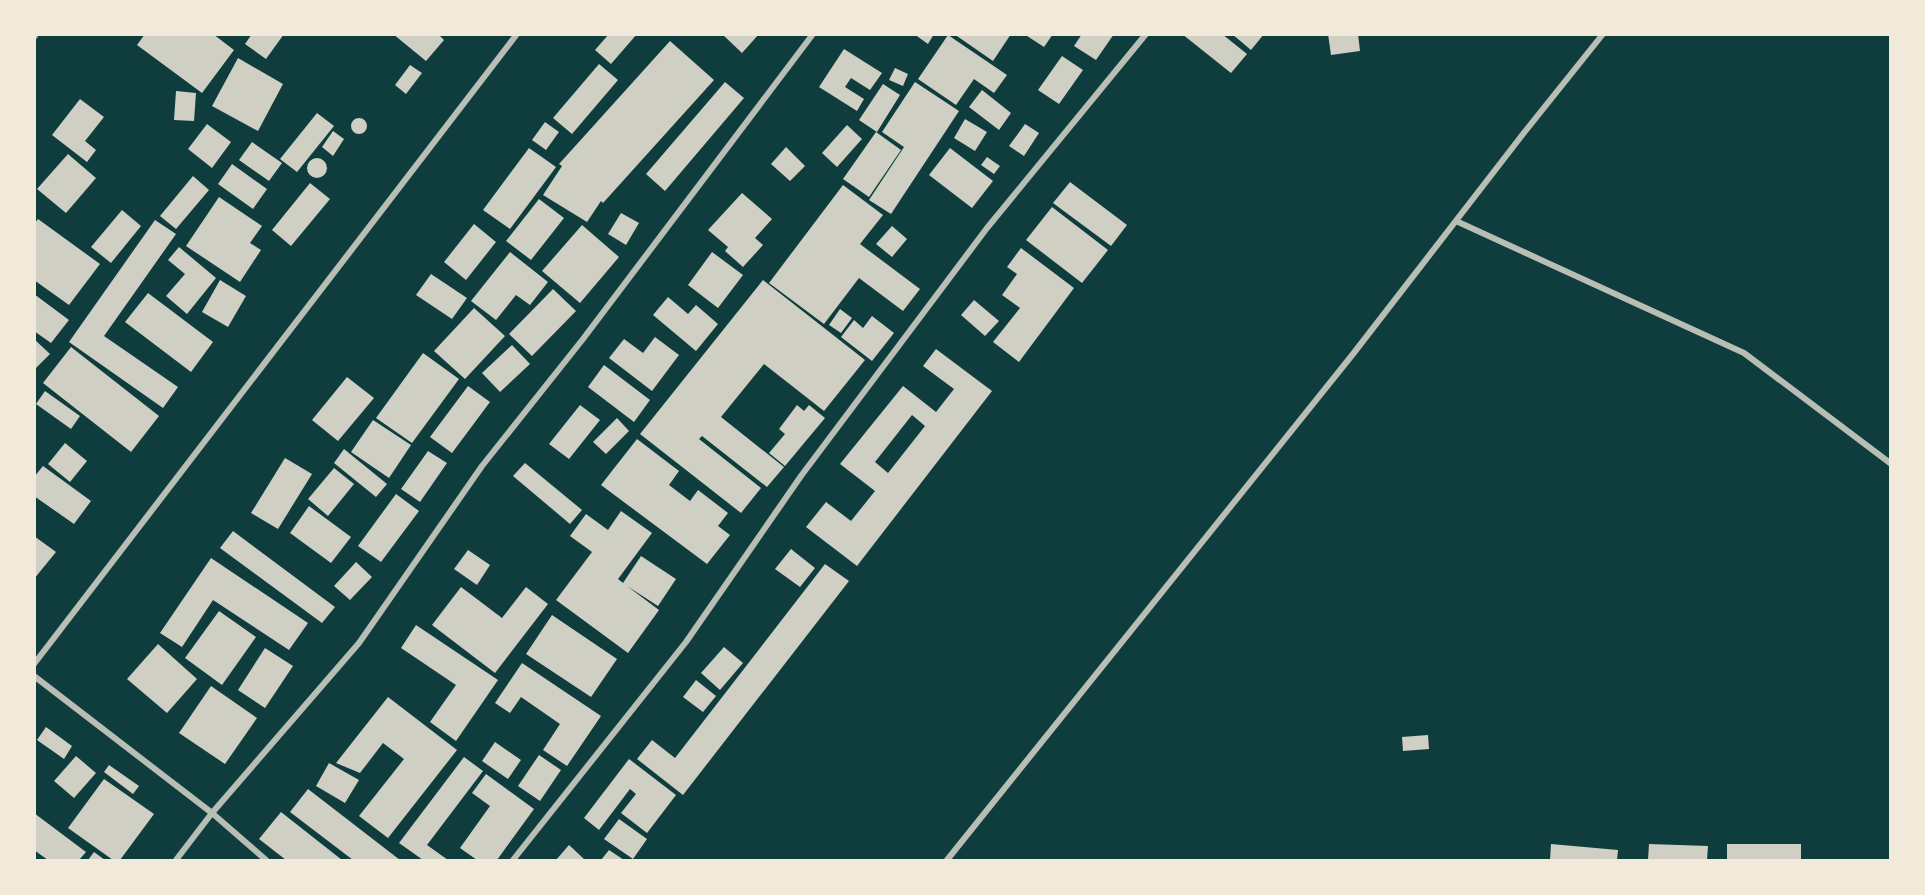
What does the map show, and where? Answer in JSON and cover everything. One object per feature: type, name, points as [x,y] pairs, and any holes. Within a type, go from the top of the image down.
[{"type":"street","points":[[34,664],[517,34]]},
{"type":"street","points":[[176,861],[212,813],[359,643],[482,466],[583,339],[813,34]]},
{"type":"street","points":[[513,861],[686,642],[801,476],[987,228],[1146,34]]},
{"type":"street","points":[[947,861],[1353,354],[1603,34]]},
{"type":"street","points":[[1456,221],[1744,354],[1890,463]]},
{"type":"street","points":[[34,676],[212,813],[266,861]]},
{"type":"building","points":[[145,34],[213,34],[234,50],[202,93],[137,45]]},
{"type":"building","points":[[252,34],[284,34],[266,59],[245,44]]},
{"type":"building","points":[[393,34],[438,34],[444,40],[426,61]]},
{"type":"building","points":[[609,34],[637,34],[611,64],[595,50]]},
{"type":"building","points":[[722,34],[759,34],[742,53]]},
{"type":"building","points":[[914,34],[934,34],[928,44]]},
{"type":"building","points":[[954,34],[1011,34],[993,61]]},
{"type":"building","points":[[1024,34],[1053,34],[1044,47]]},
{"type":"building","points":[[1082,34],[1114,34],[1096,60],[1074,46]]},
{"type":"building","points":[[1182,34],[1222,34],[1247,54],[1231,73]]},
{"type":"building","points":[[1232,34],[1264,34],[1251,50]]},
{"type":"building","points":[[1328,34],[1358,34],[1360,51],[1331,55]]},
{"type":"building","points":[[948,35],[1007,75],[994,93],[974,79],[956,105],[918,79]]},
{"type":"building","points":[[670,41],[714,80],[603,203],[601,201],[587,222],[543,195],[562,166],[559,164]]},
{"type":"building","points":[[844,49],[882,73],[870,90],[851,78],[845,87],[864,99],[857,111],[819,87]]},
{"type":"building","points":[[1062,56],[1083,70],[1059,104],[1038,90]]},
{"type":"building","points":[[238,58],[283,84],[258,131],[212,106]]},
{"type":"building","points":[[599,64],[618,80],[572,134],[553,118]]},
{"type":"building","points":[[410,65],[422,73],[406,94],[395,85]]},
{"type":"building","points":[[895,68],[908,74],[903,86],[889,80]]},
{"type":"building","points":[[725,82],[744,98],[665,191],[646,174]]},
{"type":"building","points":[[915,82],[959,111],[891,214],[869,200],[904,147],[882,132]]},
{"type":"building","points":[[883,84],[900,95],[877,132],[859,120]]},
{"type":"building","points":[[982,90],[1011,113],[999,130],[969,107]]},
{"type":"building","points":[[176,91],[196,93],[194,121],[174,120]]},
{"type":"building","points":[[80,99],[104,117],[85,141],[96,150],[87,162],[52,135]]},
{"type":"building","points":[[317,113],[334,126],[297,172],[280,159]]},
{"type":"building","points":[[356,118],[362,118],[367,126],[365,132],[356,134],[351,129],[351,123]]},
{"type":"building","points":[[965,119],[987,132],[975,151],[954,138]]},
{"type":"building","points":[[545,122],[559,132],[546,150],[532,140]]},
{"type":"building","points":[[207,124],[231,142],[212,168],[188,149]]},
{"type":"building","points":[[1025,124],[1039,133],[1024,156],[1009,146]]},
{"type":"building","points":[[847,125],[862,139],[837,167],[822,153]]},
{"type":"building","points":[[333,131],[344,139],[333,156],[322,147]]},
{"type":"building","points":[[876,132],[901,150],[869,197],[843,179]]},
{"type":"building","points":[[252,142],[282,163],[269,181],[239,160]]},
{"type":"building","points":[[786,147],[805,166],[790,181],[771,164]]},
{"type":"building","points":[[529,148],[556,167],[510,229],[483,210]]},
{"type":"building","points":[[950,148],[993,181],[972,208],[929,175]]},
{"type":"building","points":[[68,154],[96,178],[66,213],[37,189]]},
{"type":"building","points":[[987,157],[1000,166],[994,174],[981,165]]},
{"type":"building","points":[[317,158],[324,161],[327,168],[324,175],[317,178],[310,175],[307,168],[310,161]]},
{"type":"building","points":[[232,164],[267,189],[253,209],[218,184]]},
{"type":"building","points":[[193,176],[209,190],[176,229],[160,216]]},
{"type":"building","points":[[1070,182],[1127,225],[1111,246],[1053,203]]},
{"type":"building","points":[[310,183],[330,199],[291,246],[272,230]]},
{"type":"building","points":[[843,185],[883,215],[860,244],[920,289],[903,311],[859,278],[824,324],[769,283]]},
{"type":"building","points":[[742,193],[772,219],[755,238],[763,245],[743,267],[725,251],[728,247],[708,230]]},
{"type":"building","points":[[219,197],[262,226],[250,243],[261,250],[240,282],[186,246]]},
{"type":"building","points":[[539,199],[564,218],[531,260],[506,241]]},
{"type":"building","points":[[1052,207],[1108,250],[1082,283],[1026,240]]},
{"type":"building","points":[[122,210],[141,226],[111,263],[91,247]]},
{"type":"building","points":[[621,213],[639,223],[626,245],[608,234]]},
{"type":"building","points":[[38,219],[100,264],[69,305],[34,280],[34,224]]},
{"type":"building","points":[[155,220],[176,234],[104,336],[178,387],[163,408],[69,342]]},
{"type":"building","points":[[474,224],[496,242],[466,280],[444,262]]},
{"type":"building","points":[[582,225],[619,257],[580,303],[542,271]]},
{"type":"building","points":[[892,226],[907,239],[892,257],[876,244]]},
{"type":"building","points":[[179,247],[216,278],[187,314],[166,296],[185,274],[168,260]]},
{"type":"building","points":[[1021,248],[1074,288],[1019,362],[993,342],[1020,308],[1002,295],[1017,274],[1007,267]]},
{"type":"building","points":[[510,252],[548,282],[530,305],[516,295],[496,320],[471,301]]},
{"type":"building","points":[[712,252],[743,275],[718,308],[688,285]]},
{"type":"building","points":[[431,274],[467,298],[452,319],[416,295]]},
{"type":"building","points":[[220,280],[246,296],[228,327],[202,312]]},
{"type":"building","points":[[763,280],[865,360],[824,411],[764,364],[721,417],[784,467],[767,487],[702,436],[699,439],[761,488],[741,513],[640,434]]},
{"type":"building","points":[[553,289],[576,311],[532,356],[509,334]]},
{"type":"building","points":[[148,293],[213,342],[191,372],[125,322]]},
{"type":"building","points":[[34,294],[69,320],[51,343],[34,331]]},
{"type":"building","points":[[668,297],[688,314],[696,305],[718,324],[696,351],[653,315]]},
{"type":"building","points":[[974,300],[999,321],[985,336],[961,315]]},
{"type":"building","points":[[474,308],[505,336],[465,379],[434,351]]},
{"type":"building","points":[[840,309],[852,318],[841,333],[829,325]]},
{"type":"building","points":[[872,316],[894,333],[872,361],[841,337],[854,320],[863,328]]},
{"type":"building","points":[[655,337],[679,355],[652,391],[609,358],[624,339],[643,353]]},
{"type":"building","points":[[34,339],[50,354],[34,370]]},
{"type":"building","points":[[512,345],[530,364],[500,392],[482,373]]},
{"type":"building","points":[[71,347],[159,416],[131,452],[43,383]]},
{"type":"building","points":[[936,349],[992,391],[857,566],[806,527],[826,502],[851,521],[875,491],[840,464],[903,386],[936,412],[954,389],[923,366]],"holes":[[[912,415],[925,426],[888,473],[875,462]]]},
{"type":"building","points":[[423,353],[459,379],[412,443],[376,418]]},
{"type":"building","points":[[604,365],[650,400],[634,422],[588,387]]},
{"type":"building","points":[[347,377],[374,398],[338,441],[312,420]]},
{"type":"building","points":[[468,386],[490,402],[452,453],[430,437]]},
{"type":"building","points":[[45,391],[80,416],[71,429],[36,404]]},
{"type":"building","points":[[580,405],[600,420],[569,459],[549,444]]},
{"type":"building","points":[[797,405],[804,411],[809,405],[825,418],[785,466],[769,453],[785,434],[779,429]]},
{"type":"building","points":[[617,418],[629,431],[606,454],[593,442]]},
{"type":"building","points":[[373,420],[411,445],[389,478],[351,452]]},
{"type":"building","points":[[637,439],[679,471],[669,485],[690,501],[698,490],[728,513],[718,526],[730,535],[707,564],[601,485]]},
{"type":"building","points":[[65,443],[87,461],[70,482],[48,464]]},
{"type":"building","points":[[344,449],[387,484],[376,497],[334,463]]},
{"type":"building","points":[[428,451],[447,463],[420,502],[401,489]]},
{"type":"building","points":[[285,458],[312,474],[278,529],[251,513]]},
{"type":"building","points":[[525,463],[582,510],[570,524],[513,476]]},
{"type":"building","points":[[43,466],[91,501],[74,524],[34,496],[34,477]]},
{"type":"building","points":[[334,468],[354,484],[328,516],[308,499]]},
{"type":"building","points":[[396,494],[419,511],[381,562],[358,546]]},
{"type":"building","points":[[309,506],[351,537],[331,563],[290,533]]},
{"type":"building","points":[[621,511],[652,533],[618,579],[623,583],[641,556],[676,579],[658,606],[627,586],[659,610],[628,653],[556,600],[592,552],[570,536],[586,514],[608,530]]},
{"type":"building","points":[[233,531],[335,607],[322,623],[220,548]]},
{"type":"building","points":[[34,536],[56,552],[34,579]]},
{"type":"building","points":[[791,549],[815,568],[800,587],[775,569]]},
{"type":"building","points":[[468,550],[490,565],[477,585],[454,569]]},
{"type":"building","points":[[211,558],[308,623],[289,650],[213,600],[182,647],[160,633]]},
{"type":"building","points":[[356,562],[372,577],[350,600],[334,586]]},
{"type":"building","points":[[825,564],[849,581],[683,795],[637,759],[652,740],[675,758]]},
{"type":"building","points":[[461,587],[502,618],[526,587],[548,604],[495,673],[432,625]]},
{"type":"building","points":[[219,611],[256,637],[222,685],[185,658]]},
{"type":"building","points":[[552,615],[617,659],[591,697],[526,654]]},
{"type":"building","points":[[416,625],[498,680],[456,741],[430,722],[456,685],[401,648]]},
{"type":"building","points":[[158,644],[197,679],[167,713],[127,679]]},
{"type":"building","points":[[724,647],[743,663],[720,690],[701,673]]},
{"type":"building","points":[[265,648],[293,666],[265,708],[238,690]]},
{"type":"building","points":[[522,663],[601,716],[567,766],[543,750],[560,724],[521,697],[510,713],[495,703]]},
{"type":"building","points":[[696,680],[716,696],[703,712],[683,697]]},
{"type":"building","points":[[211,686],[257,718],[225,764],[179,733]]},
{"type":"building","points":[[388,697],[457,750],[388,838],[359,816],[404,759],[383,743],[360,773],[336,763]]},
{"type":"building","points":[[46,727],[72,746],[64,759],[37,740]]},
{"type":"building","points":[[1428,735],[1429,749],[1403,751],[1402,737]]},
{"type":"building","points":[[495,742],[521,760],[508,779],[482,761]]},
{"type":"building","points":[[539,755],[561,770],[540,801],[518,786]]},
{"type":"building","points":[[76,756],[96,773],[74,798],[54,781]]},
{"type":"building","points":[[464,757],[483,771],[427,845],[448,860],[423,860],[399,843]]},
{"type":"building","points":[[629,759],[676,795],[647,833],[621,813],[636,794],[630,789],[599,830],[584,818]]},
{"type":"building","points":[[329,763],[359,780],[345,803],[316,786]]},
{"type":"building","points":[[109,765],[139,786],[133,794],[104,772]]},
{"type":"building","points":[[486,774],[534,809],[497,860],[477,860],[460,848],[490,806],[472,793]]},
{"type":"building","points":[[104,779],[154,814],[120,860],[113,860],[68,828]]},
{"type":"building","points":[[308,789],[400,860],[353,860],[290,812]]},
{"type":"building","points":[[281,812],[342,860],[286,860],[259,839]]},
{"type":"building","points":[[34,813],[86,852],[79,860],[48,860],[34,850]]},
{"type":"building","points":[[619,819],[647,839],[633,859],[604,839]]},
{"type":"building","points":[[1551,844],[1618,850],[1617,860],[1550,860]]},
{"type":"building","points":[[1649,844],[1708,846],[1707,860],[1648,860]]},
{"type":"building","points":[[1727,844],[1801,844],[1801,860],[1727,860]]},
{"type":"building","points":[[569,845],[584,859],[583,860],[556,860]]},
{"type":"building","points":[[609,850],[624,860],[601,860]]},
{"type":"building","points":[[94,852],[105,860],[88,860]]}]
